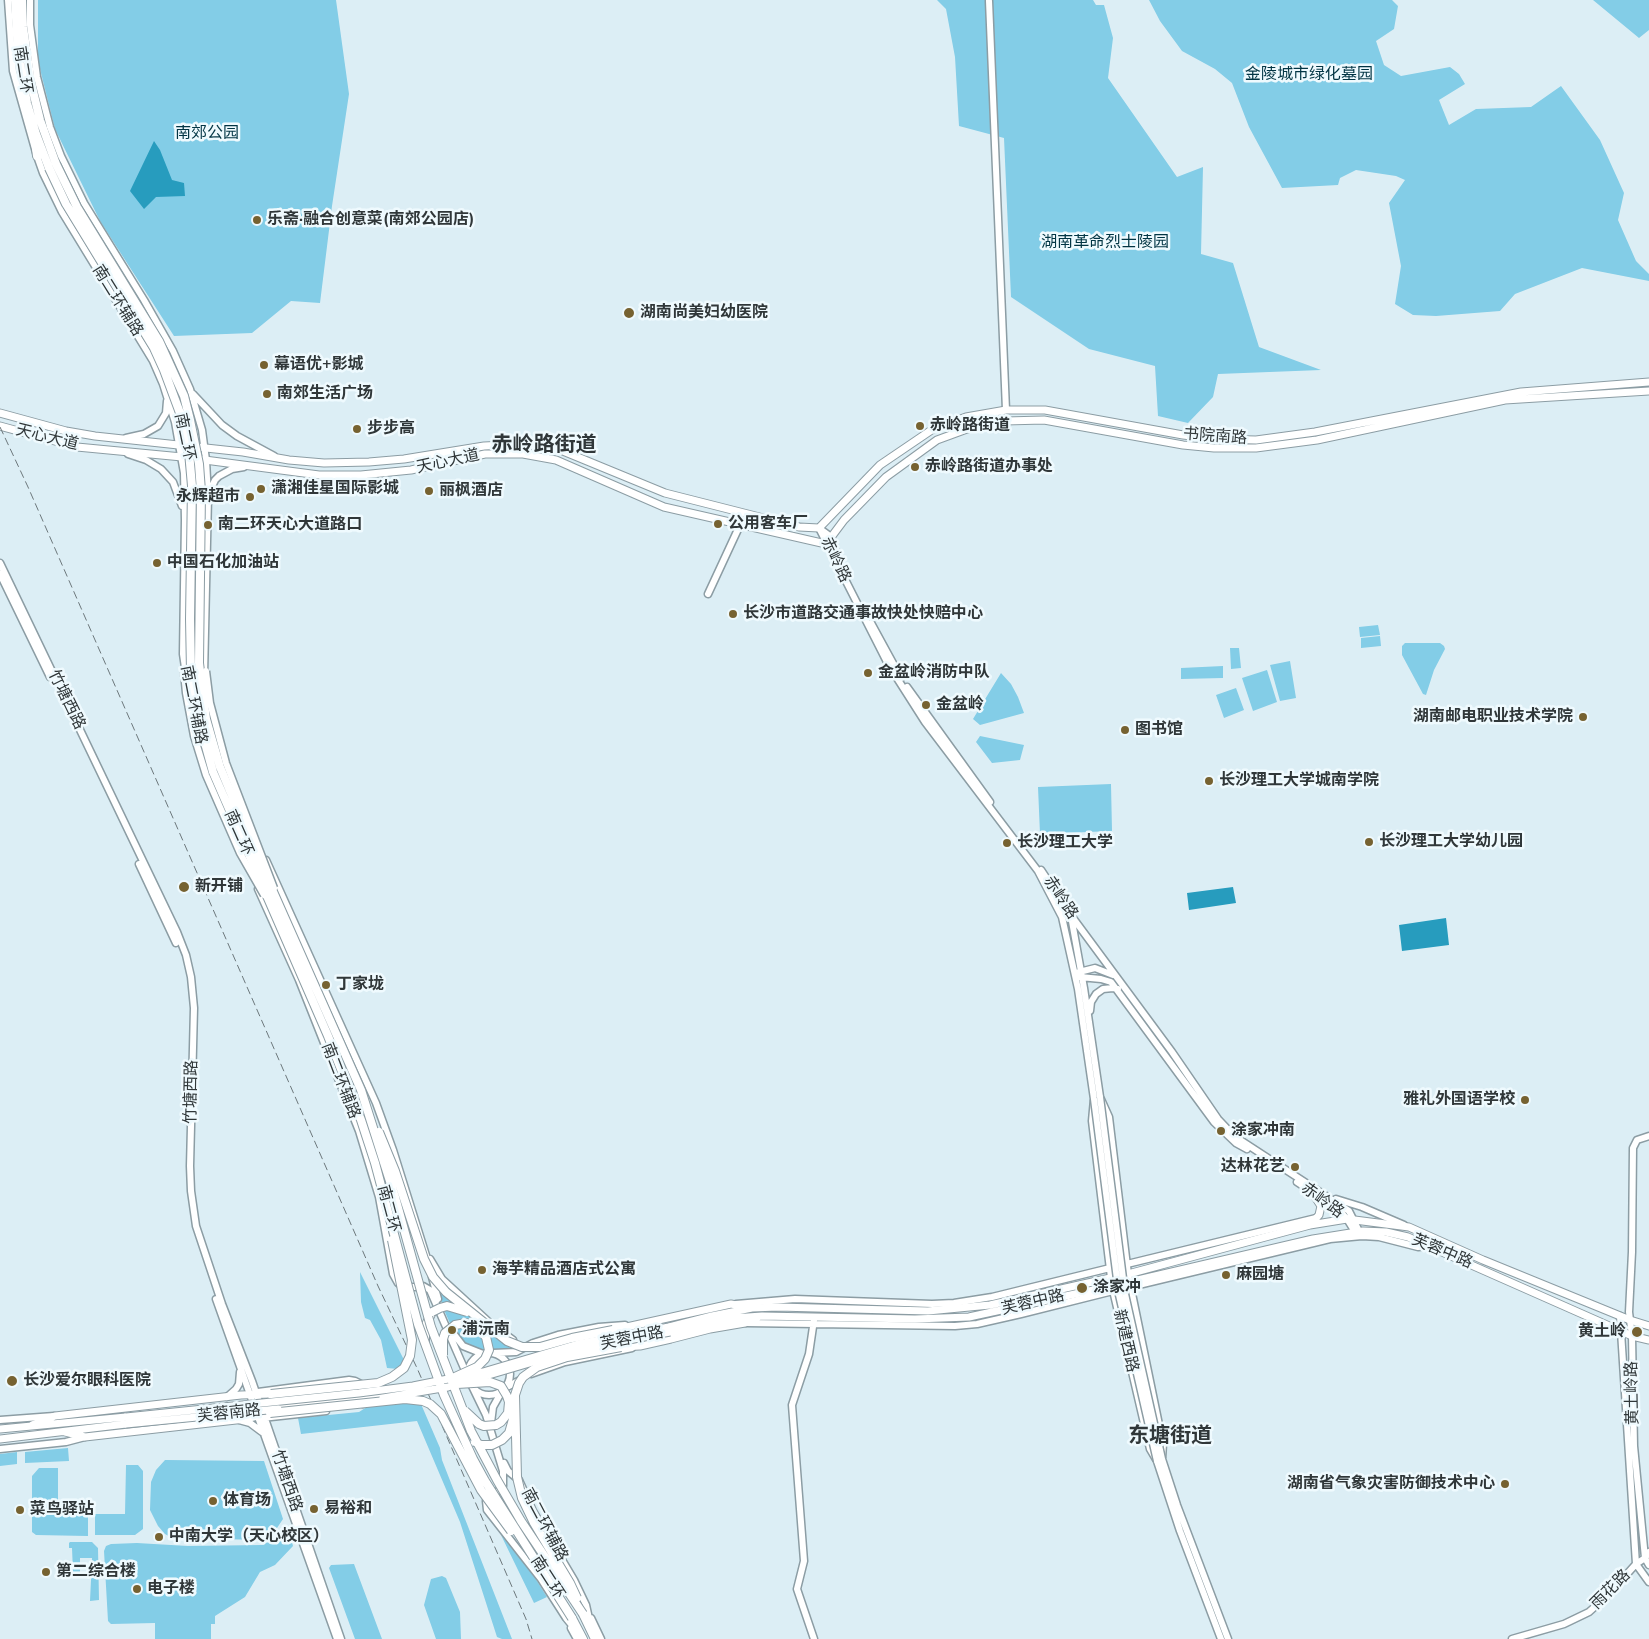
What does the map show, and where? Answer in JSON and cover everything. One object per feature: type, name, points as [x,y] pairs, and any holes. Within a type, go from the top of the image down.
[{"type":"highway","name":"南二环","points":[[14,0],[20,68],[27,103],[34,125],[66,204],[154,348],[168,378],[180,413],[189,452],[192,486],[190,652],[197,714],[207,756],[218,788],[361,1090],[395,1197],[430,1328],[471,1431],[521,1521],[583,1614],[595,1639]]},
{"type":"highway","name":"南二环","points":[[22,0],[23,27],[31,83],[52,166]]},
{"type":"highway","points":[[22,106],[34,125],[37,156]]},
{"type":"highway","name":"南二环","points":[[279,916],[347,1083],[375,1163],[409,1292],[425,1343],[457,1424],[485,1481],[537,1563],[581,1638]]},
{"type":"highway","points":[[361,1090],[387,1148],[428,1269],[446,1292],[507,1341],[522,1347],[540,1347],[572,1338],[613,1330]]},
{"type":"highway","points":[[271,1394],[378,1383],[392,1377],[404,1368],[412,1348],[412,1340],[398,1277],[384,1196]]},
{"type":"highway","points":[[425,1343],[426,1321],[432,1312],[440,1308],[451,1307],[478,1318]]},
{"type":"highway","points":[[444,1365],[443,1339],[445,1333],[452,1326],[459,1323],[466,1323],[477,1327],[482,1332],[489,1350],[485,1359],[458,1381]]},
{"type":"highway","points":[[583,1614],[570,1583],[534,1523],[522,1498],[517,1476],[515,1407],[517,1389],[530,1370],[543,1364],[567,1357],[621,1347]]},
{"type":"highway","points":[[458,1381],[496,1383],[505,1390],[509,1408],[508,1413],[501,1422],[492,1426],[484,1426],[474,1420],[460,1403]]},
{"type":"highway","points":[[263,1415],[405,1398],[418,1399],[430,1404],[441,1414],[467,1465],[496,1512],[537,1563]]},
{"type":"highway","points":[[457,1424],[473,1442],[481,1445],[492,1445],[502,1440],[508,1433],[515,1407]]},
{"type":"main road","name":"南二环辅路","points":[[8,0],[13,71],[37,156],[62,212],[153,361],[166,392],[175,422],[182,457],[185,520],[183,654],[192,714],[210,775],[299,980],[359,1131],[378,1197],[393,1274],[398,1283],[405,1288],[423,1286],[430,1290],[468,1374]]},
{"type":"main road","name":"南二环辅路","points":[[30,0],[30,26],[37,77],[50,127],[61,156],[84,203],[159,325],[190,389],[202,430],[208,497],[204,671],[209,712],[222,763],[372,1094],[393,1150],[426,1252],[438,1301],[454,1336],[463,1346],[483,1354]]},
{"type":"main road","points":[[989,1],[1006,410]]},
{"type":"main road","name":"书院南路","points":[[819,528],[880,466],[933,429],[966,417],[1006,410],[1045,410],[1182,435],[1216,439],[1256,440],[1315,432],[1521,392],[1649,382]]},
{"type":"main road","points":[[190,389],[222,425],[237,436],[279,458]]},
{"type":"main road","name":"书院南路","points":[[826,544],[844,520],[886,477],[937,440],[967,429],[1005,421],[1044,420],[1191,446],[1256,448],[1317,440],[1505,400],[1649,390]]},
{"type":"main road","points":[[118,438],[144,434],[158,426],[166,413],[166,392]]},
{"type":"main road","name":"天心大道","points":[[0,413],[66,431],[324,463],[404,459],[484,446],[523,444],[558,449],[665,493],[799,527],[819,528]]},
{"type":"main road","name":"天心大道","points":[[0,426],[77,446],[182,457],[319,475],[361,475],[411,470],[485,454],[523,454],[556,460],[664,507],[826,544]]},
{"type":"main road","points":[[117,451],[146,460],[168,475],[178,491],[185,520]]},
{"type":"main road","points":[[208,497],[215,480],[225,472],[240,467],[253,467]]},
{"type":"main road","points":[[708,594],[740,525]]},
{"type":"main road","name":"赤岭路","points":[[819,528],[831,537],[836,555],[903,681],[1051,884],[1113,975],[1172,1052],[1218,1119],[1234,1136],[1349,1211],[1357,1232]]},
{"type":"main road","name":"赤岭路","points":[[819,528],[888,664],[925,722],[1038,871],[1062,917],[1078,976],[1102,979],[1111,982],[1118,989],[1214,1122],[1236,1143],[1351,1219]]},
{"type":"main road","name":"竹塘西路","points":[[0,563],[177,932],[186,955],[191,977],[194,1008],[190,1166],[193,1208],[204,1251],[252,1381],[255,1395]]},
{"type":"main road","name":"竹塘西路","points":[[0,574],[182,956],[187,978],[190,1012],[187,1177],[189,1212],[200,1250],[240,1366],[263,1415],[267,1434],[337,1639]]},
{"type":"main road","points":[[205,652],[210,703],[226,763],[266,862],[279,916]]},
{"type":"main road","points":[[183,654],[186,693],[194,736],[212,790],[240,853],[279,916]]},
{"type":"main road","name":"新建西路","points":[[1070,914],[1125,1294],[1159,1460],[1180,1531],[1221,1639]]},
{"type":"main road","points":[[1078,976],[1095,968],[1113,975]]},
{"type":"main road","name":"新建西路","points":[[1078,976],[1088,1017],[1097,1098],[1092,1120],[1113,1289],[1150,1449],[1159,1460],[1228,1639]]},
{"type":"main road","points":[[1088,1017],[1091,1002],[1096,994],[1103,989],[1118,989]]},
{"type":"main road","name":"新建西路","points":[[1097,1098],[1109,1117],[1128,1274],[1163,1444],[1159,1460]]},
{"type":"main road","name":"黄土岭路","points":[[1647,1136],[1637,1140],[1633,1148],[1630,1320],[1634,1446],[1642,1530],[1649,1565]]},
{"type":"main road","points":[[1310,1226],[1319,1214],[1321,1206],[1312,1192]]},
{"type":"main road","name":"赤岭路","points":[[1328,1197],[1362,1207],[1409,1226]]},
{"type":"main road","points":[[669,1329],[754,1301],[795,1299],[932,1304],[954,1303],[992,1297],[1316,1218]]},
{"type":"main road","name":"芙蓉中路","points":[[731,1308],[959,1310],[1111,1278],[1310,1226],[1351,1219],[1409,1226],[1483,1260],[1649,1326]]},
{"type":"main road","name":"芙蓉中路","points":[[458,1381],[572,1350],[669,1329],[734,1318],[762,1316],[814,1320],[931,1319],[969,1316],[1113,1289],[1313,1239],[1357,1232],[1386,1232],[1408,1237],[1620,1331],[1649,1340]]},
{"type":"main road","points":[[1130,1284],[1330,1239],[1362,1236],[1395,1240],[1418,1247],[1429,1246]]},
{"type":"main road","points":[[426,1252],[442,1279],[491,1324],[513,1340],[516,1352]]},
{"type":"main road","points":[[613,1330],[731,1308]]},
{"type":"main road","points":[[745,1323],[762,1316]]},
{"type":"main road","name":"黄土岭路","points":[[1620,1316],[1636,1564]]},
{"type":"main road","points":[[0,1449],[66,1442],[85,1437],[245,1419],[263,1415],[276,1407],[374,1397],[458,1381],[466,1381],[478,1392],[487,1395],[544,1369],[565,1362],[710,1329],[745,1323],[814,1320],[809,1354],[792,1405],[804,1561],[797,1588],[814,1639]]},
{"type":"main road","points":[[458,1381],[468,1374],[474,1360],[483,1354],[516,1352],[533,1343],[558,1335],[599,1327],[638,1324]]},
{"type":"main road","points":[[533,1343],[528,1350],[532,1364],[536,1369],[544,1369]]},
{"type":"main road","points":[[621,1347],[640,1346]]},
{"type":"main road","points":[[493,1353],[499,1355],[508,1364],[510,1376],[503,1389]]},
{"type":"main road","points":[[227,1397],[233,1393],[239,1384],[240,1366]]},
{"type":"main road","points":[[468,1374],[471,1384]]},
{"type":"main road","points":[[255,1395],[349,1380],[380,1393]]},
{"type":"main road","name":"芙蓉南路","points":[[0,1429],[32,1425],[126,1421],[366,1400],[425,1392],[458,1381]]},
{"type":"main road","name":"南二环辅路","points":[[471,1384],[486,1415],[504,1476],[503,1486],[486,1501],[487,1510],[569,1618]]},
{"type":"main road","name":"南二环辅路","points":[[503,1389],[492,1407],[491,1418],[505,1465],[508,1471],[520,1480],[533,1511],[574,1580],[601,1639]]},
{"type":"main road","points":[[255,1395],[275,1404],[411,1390]]},
{"type":"main road","points":[[0,1420],[271,1394]]},
{"type":"main road","points":[[32,1425],[56,1416]]},
{"type":"main road","points":[[235,1420],[250,1423],[267,1434]]},
{"type":"main road","name":"芙蓉南路","points":[[0,1439],[64,1432],[126,1421]]},
{"type":"main road","points":[[64,1432],[85,1437]]},
{"type":"main road","name":"竹塘西路","points":[[267,1434],[341,1639]]},
{"type":"main road","points":[[1642,1530],[1649,1536]]},
{"type":"main road","name":"雨花路","points":[[1512,1639],[1564,1624],[1589,1612],[1610,1594],[1636,1564],[1647,1555]]},
{"type":"main road","points":[[1636,1564],[1649,1582]]},
{"type":"main road","name":"南二环辅路","points":[[586,1605],[591,1631]]},
{"type":"green space","name":"南郊公园","points":[[38,0],[336,0],[349,94],[320,303],[291,301],[252,333],[174,336],[100,221],[55,129],[38,61]]},
{"type":"green space","name":"湖南革命烈士陵园","points":[[937,0],[1093,0],[1096,5],[1104,5],[1113,38],[1108,78],[1177,177],[1203,167],[1201,254],[1233,263],[1259,347],[1321,370],[1218,374],[1213,397],[1188,423],[1158,416],[1155,366],[1089,349],[1011,297],[1004,138],[959,126],[955,57],[946,9]]},
{"type":"green space","name":"金陵城市绿化墓园","points":[[1149,0],[1392,0],[1398,6],[1394,29],[1376,41],[1384,65],[1401,76],[1450,67],[1459,74],[1465,84],[1439,100],[1449,125],[1476,109],[1531,107],[1561,86],[1600,140],[1624,193],[1618,220],[1636,261],[1649,274],[1649,281],[1582,268],[1515,294],[1500,311],[1436,316],[1413,315],[1395,304],[1401,266],[1389,203],[1405,180],[1396,176],[1356,170],[1340,178],[1338,185],[1282,188],[1249,127],[1232,83],[1215,69],[1182,51],[1160,21]]},
{"type":"green space","points":[[1593,0],[1649,0],[1649,30],[1639,38]]},
{"type":"green space","points":[[1378,625],[1380,635],[1360,637],[1359,627]]},
{"type":"green space","points":[[1380,636],[1381,646],[1361,648],[1361,638]]},
{"type":"green space","points":[[1405,643],[1440,643],[1444,646],[1445,649],[1434,670],[1426,695],[1423,694],[1402,655],[1402,646]]},
{"type":"green space","points":[[1230,648],[1239,648],[1241,668],[1231,669]]},
{"type":"green space","points":[[1290,661],[1296,698],[1280,701],[1270,665]]},
{"type":"green space","points":[[1223,666],[1223,678],[1181,679],[1181,668]]},
{"type":"green space","points":[[1267,670],[1277,702],[1253,711],[1242,678]]},
{"type":"green space","points":[[1001,673],[1011,684],[1024,713],[980,725],[973,719]]},
{"type":"green space","points":[[1236,688],[1244,710],[1224,718],[1216,695]]},
{"type":"green space","points":[[980,736],[1024,745],[1020,760],[992,763],[976,742]]},
{"type":"green space","points":[[1111,784],[1112,831],[1040,834],[1038,787]]},
{"type":"green space","points":[[360,1272],[404,1360],[398,1369],[387,1368],[381,1340],[370,1320],[365,1318],[361,1302]]},
{"type":"green space","points":[[437,1288],[512,1349],[498,1352],[475,1348],[460,1340],[444,1310]]},
{"type":"green space","points":[[402,1401],[421,1404],[440,1448],[442,1460],[512,1639],[497,1637],[460,1522],[417,1421],[301,1434],[298,1418],[359,1412],[370,1405]]},
{"type":"green space","points":[[68,1448],[69,1461],[25,1463],[25,1452]]},
{"type":"green space","points":[[17,1452],[17,1464],[0,1466],[0,1454]]},
{"type":"green space","name":"体育场","points":[[165,1460],[264,1461],[283,1519],[273,1534],[263,1540],[172,1538],[165,1534],[158,1526],[150,1510],[151,1482],[156,1470]]},
{"type":"green space","points":[[126,1465],[138,1465],[143,1471],[143,1529],[135,1535],[95,1535],[95,1514],[125,1514]]},
{"type":"green space","points":[[39,1468],[58,1468],[58,1513],[88,1513],[88,1536],[36,1535],[32,1532],[32,1476]]},
{"type":"green space","points":[[289,1531],[293,1546],[275,1565],[260,1572],[245,1597],[215,1616],[215,1624],[211,1624],[211,1639],[155,1639],[155,1623],[111,1624],[108,1621],[104,1551],[106,1546],[111,1544],[137,1543],[188,1546],[262,1545]]},
{"type":"green space","points":[[501,1535],[532,1573],[547,1597],[534,1603]]},
{"type":"green space","points":[[70,1542],[92,1542],[98,1548],[99,1600],[90,1601],[92,1558],[80,1558],[80,1572],[73,1572],[72,1548],[69,1548]]},
{"type":"green space","points":[[354,1564],[382,1639],[355,1639],[329,1568],[331,1565]]},
{"type":"green space","points":[[442,1576],[446,1578],[460,1612],[461,1639],[436,1639],[424,1605],[431,1579]]},
{"type":"shaded area","points":[[154,141],[160,150],[172,180],[184,183],[185,196],[156,197],[144,209],[130,191]]},
{"type":"shaded area","points":[[1233,887],[1236,903],[1189,910],[1187,893]]},
{"type":"shaded area","points":[[1446,918],[1449,945],[1402,951],[1399,925]]},
{"type":"railway","points":[[0,427],[378,1286],[417,1368],[526,1619],[532,1639]]},
{"type":"place","name":"乐斋·融合创意菜(南郊公园店)","points":[[257,220]]},
{"type":"place","name":"湖南尚美妇幼医院","points":[[629,313]]},
{"type":"place","name":"幕语优+影城","points":[[264,365]]},
{"type":"place","name":"南郊生活广场","points":[[267,394]]},
{"type":"place","name":"赤岭路街道","points":[[920,426]]},
{"type":"place","name":"步步高","points":[[357,429]]},
{"type":"place","name":"赤岭路街道办事处","points":[[915,467]]},
{"type":"place","name":"潇湘佳星国际影城","points":[[261,489]]},
{"type":"place","name":"丽枫酒店","points":[[429,491]]},
{"type":"place","name":"永辉超市","points":[[250,497]]},
{"type":"place","name":"公用客车厂","points":[[718,524]]},
{"type":"place","name":"南二环天心大道路口","points":[[208,525]]},
{"type":"place","name":"中国石化加油站","points":[[157,563]]},
{"type":"place","name":"长沙市道路交通事故快处快赔中心","points":[[733,614]]},
{"type":"place","name":"金盆岭消防中队","points":[[868,673]]},
{"type":"place","name":"金盆岭","points":[[926,705]]},
{"type":"place","name":"湖南邮电职业技术学院","points":[[1583,717]]},
{"type":"place","name":"图书馆","points":[[1125,730]]},
{"type":"place","name":"长沙理工大学城南学院","points":[[1209,781]]},
{"type":"place","name":"长沙理工大学幼儿园","points":[[1369,842]]},
{"type":"place","name":"长沙理工大学","points":[[1007,843]]},
{"type":"place","name":"新开铺","points":[[184,887]]},
{"type":"place","name":"丁家垅","points":[[326,985]]},
{"type":"place","name":"雅礼外国语学校","points":[[1525,1100]]},
{"type":"place","name":"涂家冲南","points":[[1221,1131]]},
{"type":"place","name":"达林花艺","points":[[1295,1167]]},
{"type":"place","name":"海芋精品酒店式公寓","points":[[482,1270]]},
{"type":"place","name":"麻园塘","points":[[1226,1275]]},
{"type":"place","name":"涂家冲","points":[[1082,1288]]},
{"type":"place","name":"浦沅南","points":[[452,1330]]},
{"type":"place","name":"黄土岭","points":[[1637,1332]]},
{"type":"place","name":"长沙爱尔眼科医院","points":[[12,1381]]},
{"type":"place","name":"湖南省气象灾害防御技术中心","points":[[1505,1484]]},
{"type":"place","name":"体育场","points":[[213,1501]]},
{"type":"place","name":"易裕和","points":[[314,1509]]},
{"type":"place","name":"菜鸟驿站","points":[[20,1510]]},
{"type":"place","name":"中南大学（天心校区）","points":[[159,1537]]},
{"type":"place","name":"第二综合楼","points":[[46,1572]]},
{"type":"place","name":"电子楼","points":[[137,1589]]},
{"type":"district","name":"赤岭路街道","points":[[544,446]]},
{"type":"district","name":"东塘街道","points":[[1170,1437]]}]
